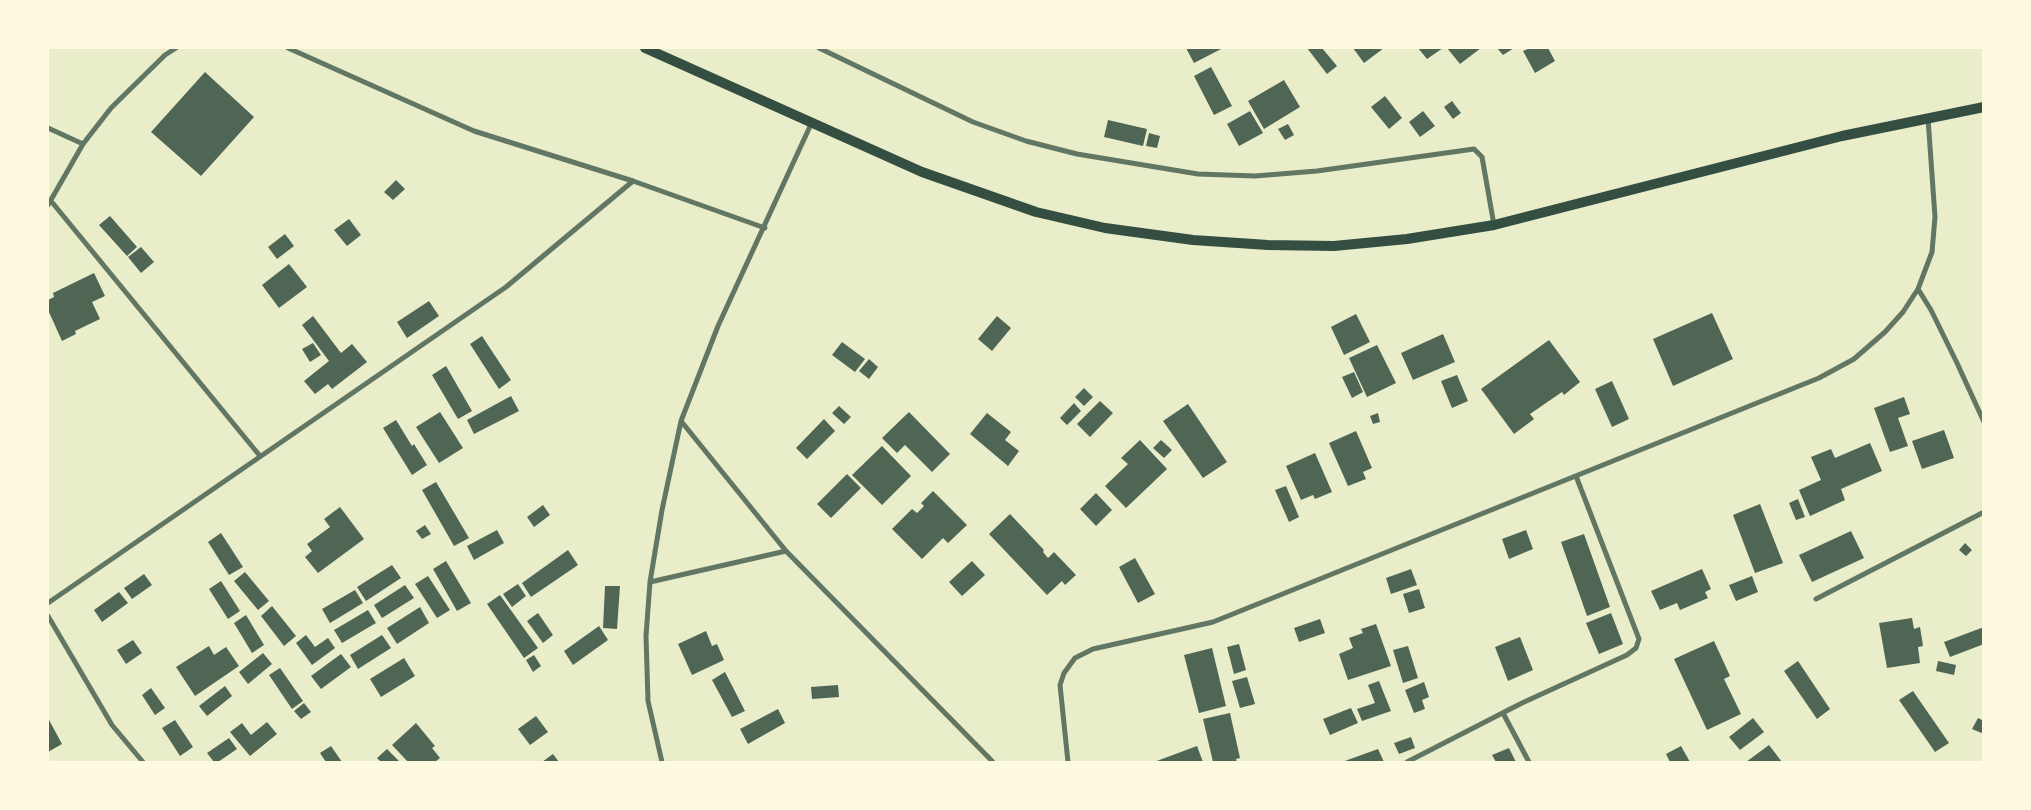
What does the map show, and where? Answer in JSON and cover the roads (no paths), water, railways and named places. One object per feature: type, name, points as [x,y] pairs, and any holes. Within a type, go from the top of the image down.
[{"type":"main road","points":[[645,48],[922,172],[972,191],[1036,212],[1114,229],[1193,240],[1334,246],[1407,239],[1494,225],[1842,136],[1984,107]]},
{"type":"street","points":[[176,48],[164,55],[111,108],[83,144],[49,203],[260,456]]},
{"type":"street","points":[[288,48],[474,131],[633,181],[765,228]]},
{"type":"street","points":[[819,48],[973,122],[1026,141],[1077,154],[1198,174],[1256,176],[1317,171],[1474,149],[1482,157],[1494,225]]},
{"type":"street","points":[[1068,762],[1060,686],[1064,673],[1075,658],[1093,649],[1213,622],[1819,378],[1854,359],[1885,332],[1903,312],[1918,289],[1932,252],[1935,217],[1928,118]]},
{"type":"street","points":[[662,762],[648,701],[646,636],[650,582],[680,421],[718,326],[765,228],[812,122]]},
{"type":"street","points":[[48,128],[83,144]]},
{"type":"street","points":[[48,603],[506,287],[633,181]]},
{"type":"street","points":[[1918,289],[1931,310],[1984,422]]},
{"type":"street","points":[[680,421],[786,551],[993,762]]},
{"type":"street","points":[[1407,762],[1503,713],[1627,655],[1636,648],[1639,640],[1576,476]]},
{"type":"street","points":[[1816,599],[1984,512]]},
{"type":"street","points":[[650,582],[786,551]]},
{"type":"street","points":[[48,616],[112,725],[143,762]]},
{"type":"street","points":[[1503,713],[1528,762]]}]
